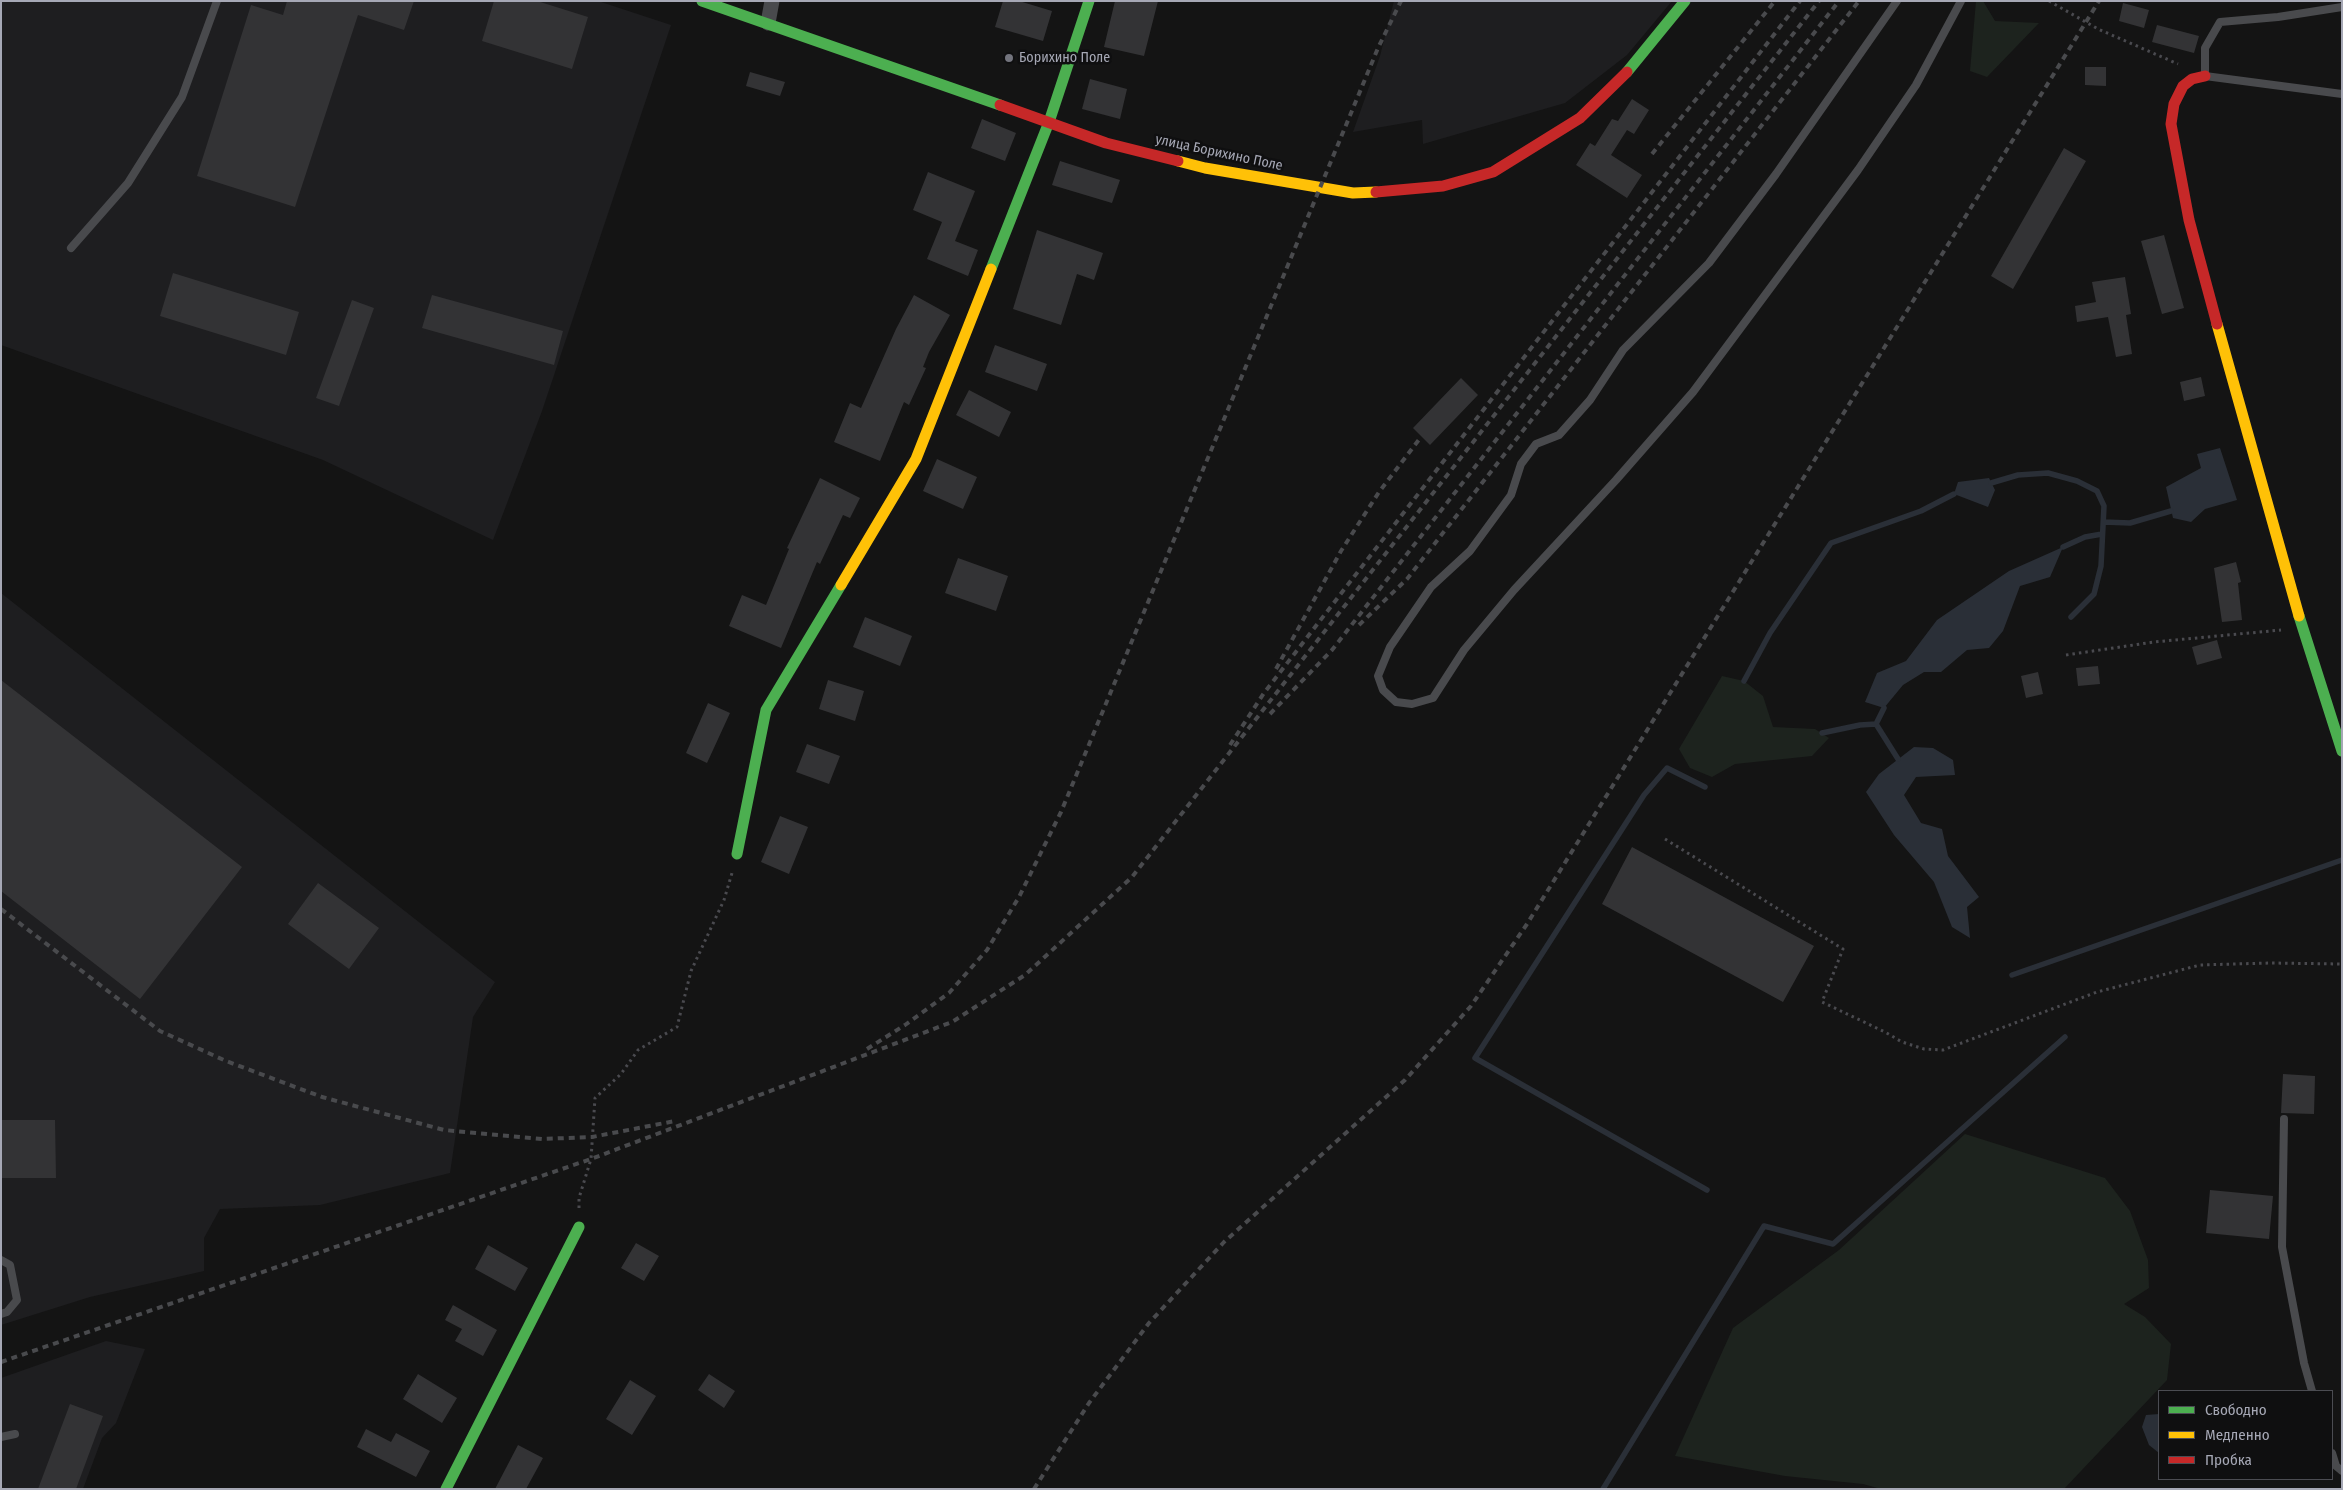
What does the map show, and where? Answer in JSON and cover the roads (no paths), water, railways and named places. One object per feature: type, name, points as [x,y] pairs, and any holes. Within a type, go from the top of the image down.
[{"type":"street","name":"улица Борихино Поле","points":[[702,1],[1106,143],[1196,166],[1319,189],[1353,193],[1386,192],[1444,186],[1492,172],[1514,161],[1580,118],[1618,82],[1685,1]]},
{"type":"street","points":[[768,23],[772,1]]},
{"type":"street","points":[[738,854],[766,710],[916,458],[1049,122],[1089,1]]},
{"type":"street","points":[[2205,76],[2192,80],[2183,86],[2174,104],[2172,124],[2189,220],[2302,628],[2342,751]]},
{"type":"street","points":[[446,1489],[579,1227]]},
{"type":"lane","points":[[71,248],[128,183],[182,97],[217,1]]},
{"type":"lane","points":[[1897,1],[1776,174],[1709,262],[1623,350],[1590,400],[1559,435],[1536,444],[1521,464],[1511,495],[1500,511],[1470,551],[1431,588],[1390,647],[1378,676],[1383,690],[1396,702],[1412,704],[1433,698],[1464,650],[1514,590],[1616,480],[1693,392],[1858,170],[1916,85],[1961,1]]},
{"type":"lane","points":[[2342,7],[2278,17],[2220,22],[2205,48],[2205,76],[2342,94]]},
{"type":"lane","points":[[2284,1119],[2282,1247],[2304,1363],[2312,1390]]},
{"type":"lane","points":[[1,1260],[10,1265],[17,1300],[7,1312],[1,1314]]},
{"type":"lane","points":[[1,1437],[15,1434]]},
{"type":"lane","points":[[2333,1456],[2336,1466],[2342,1471]]},
{"type":"waterway","points":[[1991,483],[2018,475],[2048,473],[2077,481],[2097,491],[2104,506],[2101,566],[2094,594],[2071,617]]},
{"type":"waterway","points":[[1744,681],[1770,633],[1831,543],[1921,511],[1954,494]]},
{"type":"waterway","points":[[2104,522],[2130,523],[2171,511]]},
{"type":"waterway","points":[[2063,547],[2085,537],[2102,534]]},
{"type":"waterway","points":[[1822,733],[1860,725],[1876,724],[1884,708]]},
{"type":"waterway","points":[[1876,724],[1898,759]]},
{"type":"waterway","points":[[1705,787],[1667,768],[1644,795],[1475,1058],[1707,1190]]},
{"type":"waterway","points":[[2012,975],[2342,860]]},
{"type":"waterway","points":[[1603,1489],[1764,1226],[1833,1244],[2065,1037]]},
{"type":"railway","points":[[867,1049],[905,1025],[949,993],[987,950],[1019,897],[1061,812],[1378,48],[1401,1]]},
{"type":"railway","points":[[1652,154],[1775,1]]},
{"type":"railway","points":[[1230,745],[1264,693],[1800,1]]},
{"type":"railway","points":[[1,1362],[591,1159],[952,1022],[1025,975],[1132,877],[1819,1]]},
{"type":"railway","points":[[1270,714],[1332,650],[1839,1]]},
{"type":"railway","points":[[1359,625],[1407,579],[1859,1]]},
{"type":"railway","points":[[1034,1489],[1089,1403],[1149,1323],[1224,1242],[1405,1080],[1471,1006],[1527,924],[2099,1]]},
{"type":"railway","points":[[1276,669],[1341,551],[1379,492],[1421,437]]},
{"type":"railway","points":[[1,909],[160,1031],[226,1061],[322,1097],[444,1130],[542,1139],[592,1137],[675,1121]]},
{"type":"place","name":"Борихино Поле","points":[[1009,58]]}]
